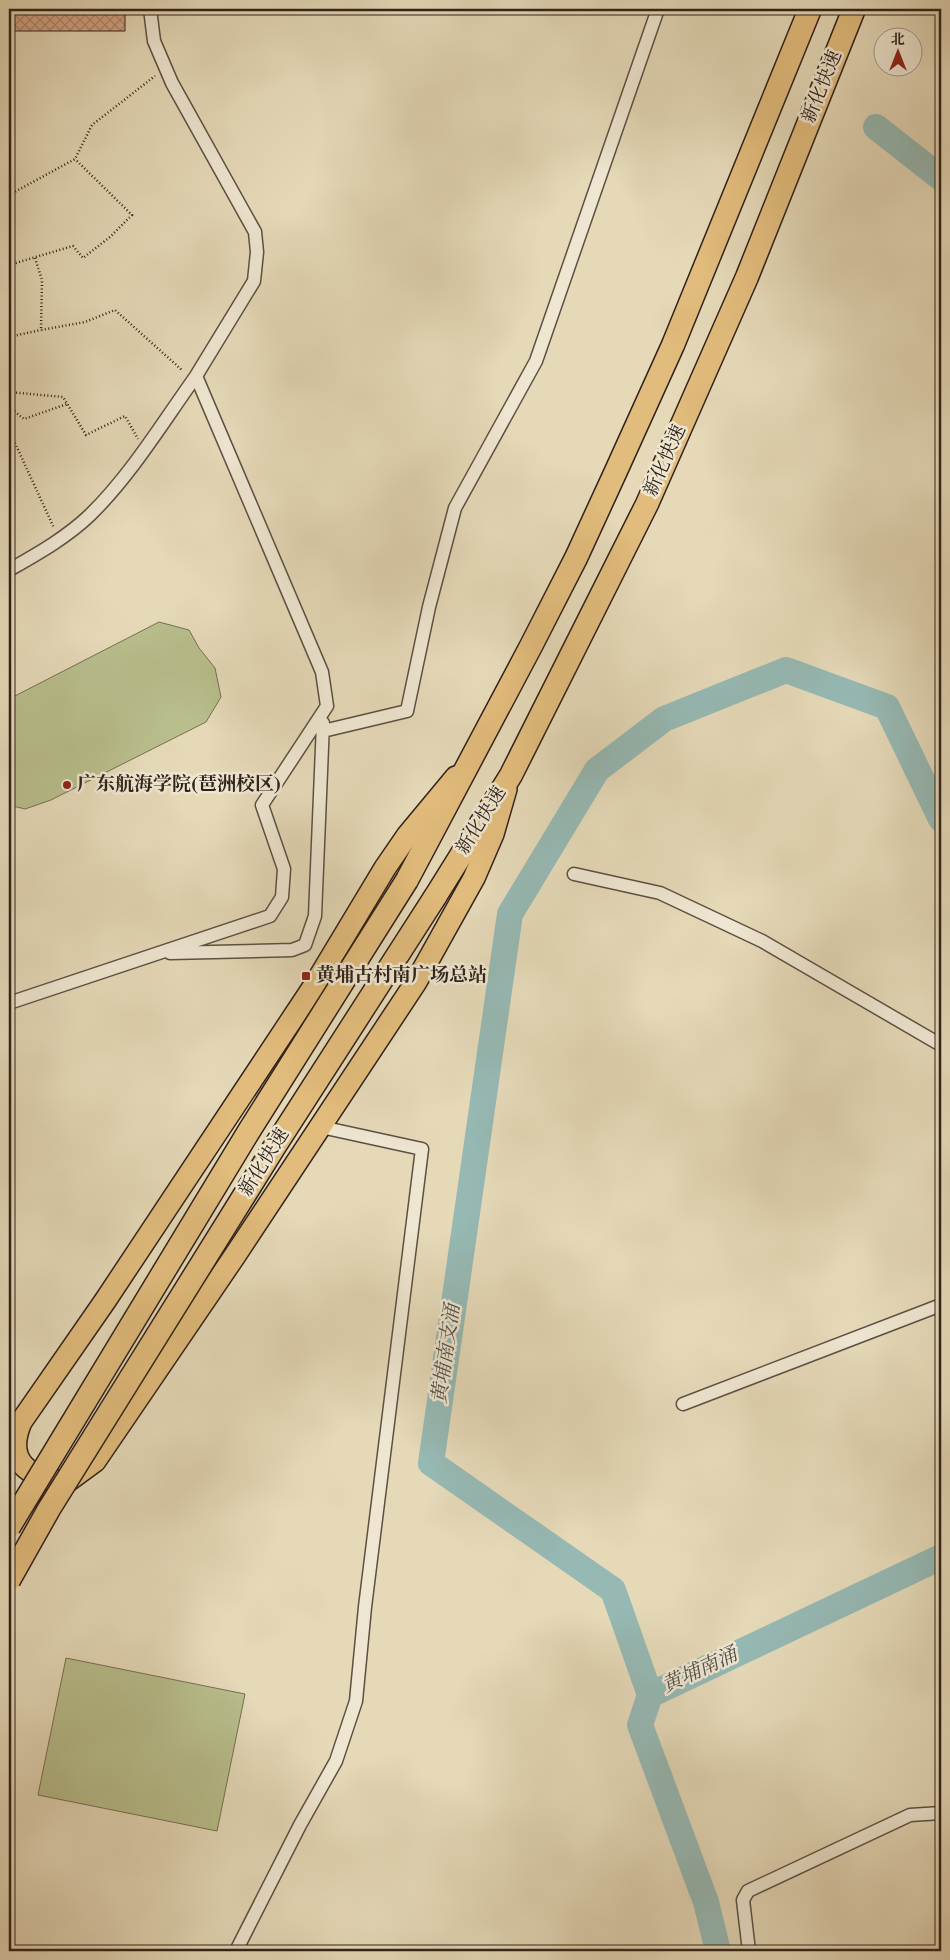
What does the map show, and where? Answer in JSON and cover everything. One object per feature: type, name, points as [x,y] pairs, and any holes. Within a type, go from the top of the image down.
[{"type":"highway","name":"新化快速","points":[[9,1580],[49,1509],[269,1155],[436,897],[511,775],[611,578],[711,363],[854,9]]},
{"type":"highway","name":"新化快速","points":[[9,1527],[249,1131],[407,880],[448,806],[470,759],[576,558],[665,363],[726,219],[807,11]]},
{"type":"highway","points":[[470,759],[412,830],[391,860],[314,986],[208,1147],[21,1422],[15,1436],[18,1460],[26,1468],[43,1479],[65,1483],[96,1461],[321,1127],[416,982],[451,921],[487,848],[511,775]]},
{"type":"street","points":[[9,570],[59,540],[89,516],[113,491],[194,378],[254,281],[257,252],[255,232],[166,68],[154,41],[150,9]]},
{"type":"street","points":[[323,731],[406,711],[429,607],[455,508],[536,361],[658,9]]},
{"type":"street","points":[[9,1003],[270,916],[282,897],[284,869],[262,805],[327,706],[322,672],[194,378]]},
{"type":"street","points":[[158,953],[292,950],[305,945],[315,916],[323,712]]},
{"type":"street","points":[[574,874],[660,893],[762,941],[941,1045]]},
{"type":"street","points":[[236,1951],[300,1825],[336,1761],[356,1701],[366,1598],[422,1148],[321,1127]]},
{"type":"street","points":[[682,1404],[941,1306]]},
{"type":"street","points":[[749,1951],[743,1900],[748,1891],[910,1815],[941,1813]]},
{"type":"path","points":[[9,195],[75,159],[92,125],[166,68]]},
{"type":"path","points":[[9,265],[73,246],[83,258],[110,237],[132,215],[75,159]]},
{"type":"path","points":[[35,258],[42,280],[41,330]]},
{"type":"path","points":[[9,358],[9,337],[85,322],[115,310],[194,378]]},
{"type":"path","points":[[9,392],[63,397],[86,436],[125,416],[143,448]]},
{"type":"path","points":[[9,407],[24,419],[67,404]]},
{"type":"path","points":[[9,430],[59,540]]},
{"type":"green space","name":"广东航海学院(琶洲校区)","points":[[159,622],[189,630],[199,648],[215,668],[221,697],[206,722],[51,800],[25,809],[9,805],[9,699]]},
{"type":"green space","points":[[66,1658],[245,1694],[217,1831],[38,1795]]},
{"type":"building","points":[[11,9],[125,9],[125,31],[11,31]]},
{"type":"waterway","points":[[876,127],[941,178]]},
{"type":"waterway","name":"黄埔南支涌","points":[[650,1695],[613,1590],[431,1463],[510,914],[597,770],[664,719],[786,670],[887,707],[941,819]]},
{"type":"waterway","name":"黄埔南涌","points":[[718,1951],[706,1902],[640,1725],[650,1695],[941,1557]]},
{"type":"place","name":"广东航海学院(琶洲校区)","points":[[67,785]]},
{"type":"place","name":"黄埔古村南广场总站","points":[[306,976]]}]
